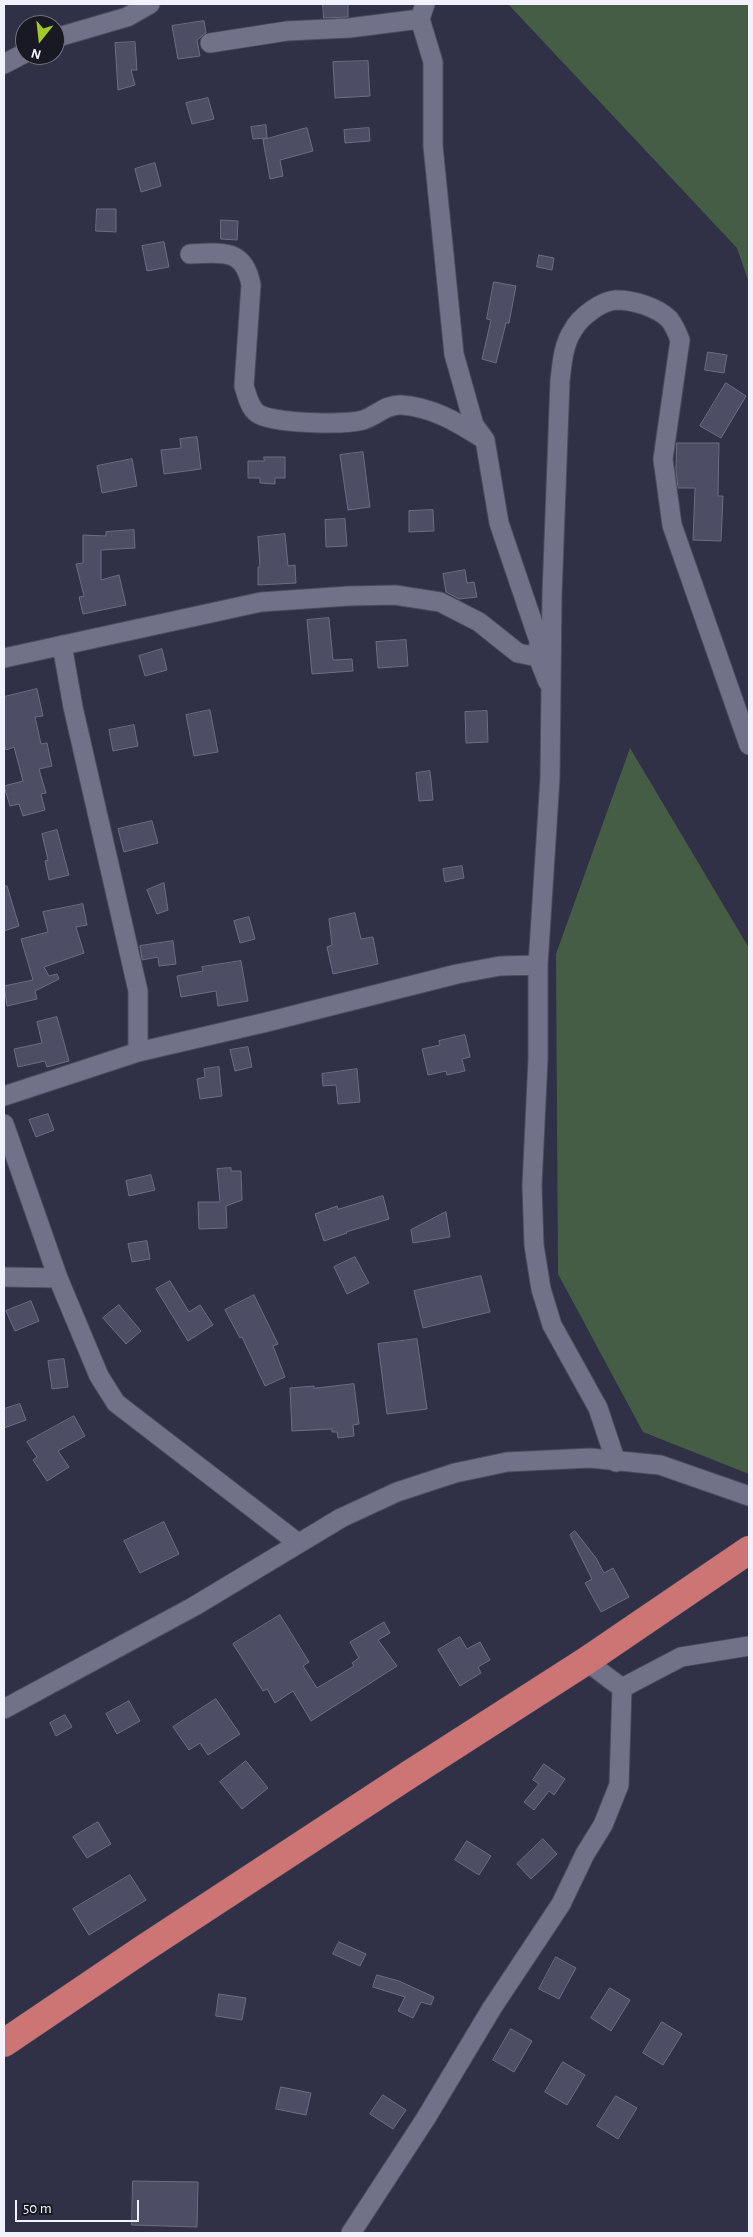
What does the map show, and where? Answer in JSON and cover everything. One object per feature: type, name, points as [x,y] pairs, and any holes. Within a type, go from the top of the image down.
[{"type":"highway","points":[[4,2043],[410,1774],[586,1661],[749,1550]]},
{"type":"street","points":[[65,35],[127,16],[150,4]]},
{"type":"street","points":[[210,43],[286,31],[349,28],[423,12],[433,62],[433,146],[454,354],[474,426],[485,440],[499,523],[539,641],[538,657],[552,690]]},
{"type":"street","points":[[4,64],[15,58]]},
{"type":"street","points":[[190,254],[229,253],[240,260],[248,270],[251,285],[244,386],[248,401],[256,412],[266,418],[282,421],[354,423],[366,420],[386,408],[399,405],[416,407],[445,415],[485,440]]},
{"type":"street","points":[[616,1462],[598,1408],[552,1325],[541,1289],[535,1254],[532,1186],[538,1059],[538,965],[550,778],[557,421],[564,349],[573,329],[584,316],[614,300],[634,302],[654,309],[668,318],[680,340],[663,459],[672,525],[749,745]]},
{"type":"street","points":[[4,658],[261,602],[349,596],[396,596],[440,602],[479,622],[518,653],[538,657]]},
{"type":"street","points":[[62,645],[73,707],[138,991],[138,1052]]},
{"type":"street","points":[[4,1096],[138,1052],[457,974],[500,966],[538,965]]},
{"type":"street","points":[[4,1124],[58,1278],[99,1376],[116,1403],[298,1543]]},
{"type":"street","points":[[4,1277],[58,1278]]},
{"type":"street","points":[[4,1709],[193,1607],[341,1518],[397,1492],[455,1473],[506,1462],[590,1458],[660,1465],[749,1496]]},
{"type":"street","points":[[622,1688],[681,1657],[749,1646]]},
{"type":"street","points":[[586,1661],[622,1688]]},
{"type":"street","points":[[351,2233],[426,2118],[492,2008],[561,1904],[585,1854],[603,1826],[619,1786],[622,1688]]},
{"type":"green space","points":[[508,4],[749,4],[749,283],[737,248]]},
{"type":"green space","points":[[630,748],[749,948],[749,1474],[643,1432],[558,1274],[556,954]]},
{"type":"building","points":[[323,4],[348,4],[348,17],[324,18]]},
{"type":"building","points":[[204,21],[206,33],[197,40],[200,56],[178,59],[172,26]]},
{"type":"building","points":[[135,42],[137,70],[131,70],[135,85],[118,90],[115,43]]},
{"type":"building","points":[[368,61],[370,96],[335,98],[333,62]]},
{"type":"building","points":[[208,98],[214,119],[192,124],[186,103]]},
{"type":"building","points":[[266,125],[267,138],[253,139],[251,127]]},
{"type":"building","points":[[307,128],[313,151],[280,160],[283,176],[270,179],[263,140]]},
{"type":"building","points":[[369,128],[370,141],[345,143],[344,130]]},
{"type":"building","points":[[155,163],[161,186],[141,192],[135,169]]},
{"type":"building","points":[[97,209],[116,209],[116,232],[96,231]]},
{"type":"building","points":[[221,220],[238,221],[237,240],[221,239]]},
{"type":"building","points":[[164,242],[169,267],[147,271],[142,246]]},
{"type":"building","points":[[539,255],[554,258],[552,270],[537,267]]},
{"type":"building","points":[[494,282],[516,286],[509,323],[506,323],[496,363],[482,359],[491,320],[487,319]]},
{"type":"building","points":[[708,352],[727,355],[724,373],[705,370]]},
{"type":"building","points":[[726,383],[746,396],[721,438],[700,426]]},
{"type":"building","points":[[197,437],[201,469],[164,474],[161,450],[181,448],[180,439]]},
{"type":"building","points":[[677,443],[719,443],[718,496],[723,496],[721,541],[693,540],[695,488],[678,488],[676,470]]},
{"type":"building","points":[[363,452],[370,507],[348,510],[340,455]]},
{"type":"building","points":[[264,457],[285,457],[285,478],[275,478],[275,484],[260,483],[260,478],[248,478],[248,461],[264,461]]},
{"type":"building","points":[[132,459],[137,486],[102,493],[97,466]]},
{"type":"building","points":[[433,510],[434,531],[409,532],[409,511]]},
{"type":"building","points":[[345,519],[347,546],[326,547],[325,520]]},
{"type":"building","points":[[134,530],[135,548],[101,550],[101,580],[119,575],[126,605],[83,614],[79,597],[84,596],[76,564],[83,563],[83,535],[106,536],[106,532]]},
{"type":"building","points":[[285,534],[288,566],[295,565],[296,583],[258,585],[258,567],[260,567],[258,537]]},
{"type":"building","points":[[465,570],[467,583],[474,582],[477,597],[459,599],[446,592],[443,574]]},
{"type":"building","points":[[329,618],[333,660],[352,659],[353,671],[312,674],[307,620]]},
{"type":"building","points":[[406,640],[408,666],[378,668],[376,642]]},
{"type":"building","points":[[162,649],[167,670],[145,676],[139,656]]},
{"type":"building","points":[[37,689],[43,716],[35,717],[41,744],[47,743],[52,766],[39,769],[46,793],[41,794],[45,810],[23,816],[19,804],[10,806],[4,786],[23,781],[14,747],[6,750],[4,742],[4,697]]},
{"type":"building","points":[[210,710],[218,752],[194,756],[186,715]]},
{"type":"building","points":[[487,711],[488,742],[466,743],[465,712]]},
{"type":"building","points":[[134,725],[138,746],[113,751],[109,730]]},
{"type":"building","points":[[430,771],[433,800],[419,801],[416,773]]},
{"type":"building","points":[[152,821],[158,843],[124,852],[118,829]]},
{"type":"building","points":[[57,830],[69,875],[49,880],[45,861],[48,860],[42,834]]},
{"type":"building","points":[[462,866],[464,878],[445,882],[443,869]]},
{"type":"building","points":[[164,883],[168,910],[157,914],[147,890]]},
{"type":"building","points":[[7,886],[19,926],[4,931],[4,887]]},
{"type":"building","points":[[83,904],[87,925],[76,927],[84,953],[44,967],[49,976],[57,974],[59,979],[35,991],[37,999],[7,1006],[4,986],[33,980],[21,939],[48,932],[43,912]]},
{"type":"building","points":[[355,913],[361,939],[373,937],[378,964],[333,974],[327,947],[332,945],[329,919]]},
{"type":"building","points":[[249,917],[255,939],[240,943],[234,921]]},
{"type":"building","points":[[173,941],[176,964],[159,966],[158,957],[142,960],[140,946]]},
{"type":"building","points":[[241,961],[248,1001],[218,1006],[216,991],[181,997],[177,976],[203,971],[202,967]]},
{"type":"building","points":[[57,1017],[69,1061],[47,1067],[45,1061],[18,1067],[14,1049],[42,1043],[37,1022]]},
{"type":"building","points":[[465,1035],[470,1057],[462,1059],[465,1071],[447,1075],[446,1071],[428,1075],[422,1049],[440,1045],[439,1041]]},
{"type":"building","points":[[248,1047],[252,1067],[235,1071],[230,1050]]},
{"type":"building","points":[[219,1067],[222,1096],[200,1099],[197,1079],[205,1077],[204,1069]]},
{"type":"building","points":[[357,1069],[360,1102],[338,1104],[336,1085],[323,1086],[322,1074]]},
{"type":"building","points":[[48,1114],[54,1130],[36,1137],[29,1120]]},
{"type":"building","points":[[231,1168],[231,1171],[241,1171],[242,1200],[226,1206],[227,1228],[199,1229],[198,1202],[220,1202],[217,1169]]},
{"type":"building","points":[[151,1175],[155,1190],[129,1196],[126,1181]]},
{"type":"building","points":[[383,1196],[389,1219],[324,1241],[315,1214],[337,1206],[338,1209]]},
{"type":"building","points":[[446,1212],[450,1237],[413,1243],[411,1230]]},
{"type":"building","points":[[147,1241],[150,1259],[132,1262],[128,1244]]},
{"type":"building","points":[[355,1257],[369,1283],[347,1294],[334,1267]]},
{"type":"building","points":[[481,1276],[490,1312],[423,1328],[414,1291]]},
{"type":"building","points":[[170,1281],[189,1312],[200,1305],[213,1325],[188,1341],[156,1289]]},
{"type":"building","points":[[254,1295],[278,1344],[273,1346],[285,1377],[265,1386],[242,1337],[240,1338],[225,1310]]},
{"type":"building","points":[[31,1301],[39,1321],[15,1331],[6,1311]]},
{"type":"building","points":[[119,1305],[141,1331],[126,1344],[103,1318]]},
{"type":"building","points":[[417,1339],[427,1409],[387,1414],[378,1344]]},
{"type":"building","points":[[64,1359],[68,1387],[52,1389],[48,1361]]},
{"type":"building","points":[[354,1384],[359,1424],[353,1425],[354,1436],[338,1438],[337,1432],[332,1432],[332,1429],[292,1431],[290,1388]]},
{"type":"building","points":[[20,1404],[26,1420],[4,1428],[4,1409]]},
{"type":"building","points":[[74,1416],[85,1436],[58,1451],[69,1467],[47,1481],[33,1460],[37,1457],[27,1442]]},
{"type":"building","points":[[164,1522],[179,1554],[140,1573],[124,1541]]},
{"type":"building","points":[[575,1531],[596,1558],[604,1573],[613,1568],[629,1597],[601,1612],[585,1583],[592,1579],[570,1535]]},
{"type":"building","points":[[280,1615],[309,1662],[303,1666],[317,1688],[354,1666],[352,1663],[359,1658],[350,1642],[384,1622],[390,1633],[378,1640],[397,1666],[311,1721],[293,1691],[275,1703],[267,1689],[263,1691],[233,1644]]},
{"type":"building","points":[[460,1637],[467,1649],[480,1642],[490,1660],[478,1667],[481,1673],[460,1686],[438,1650]]},
{"type":"building","points":[[216,1699],[240,1734],[208,1755],[200,1743],[189,1750],[173,1727]]},
{"type":"building","points":[[129,1701],[140,1721],[117,1734],[106,1714]]},
{"type":"building","points":[[65,1715],[72,1727],[56,1736],[50,1723]]},
{"type":"building","points":[[246,1761],[268,1788],[242,1809],[220,1782]]},
{"type":"building","points":[[544,1764],[565,1779],[554,1795],[549,1791],[534,1810],[524,1802],[539,1784],[533,1780]]},
{"type":"building","points":[[98,1822],[111,1844],[87,1858],[73,1837]]},
{"type":"building","points":[[543,1839],[557,1854],[531,1879],[517,1864]]},
{"type":"building","points":[[467,1841],[491,1856],[479,1875],[455,1860]]},
{"type":"building","points":[[130,1875],[146,1900],[89,1935],[73,1909]]},
{"type":"building","points":[[339,1942],[366,1954],[360,1966],[333,1954]]},
{"type":"building","points":[[556,1957],[576,1968],[559,1999],[539,1989]]},
{"type":"building","points":[[377,1975],[399,1981],[434,1997],[431,2005],[421,2002],[413,2018],[398,2011],[405,1997],[373,1987]]},
{"type":"building","points":[[610,1988],[630,2000],[611,2031],[591,2018]]},
{"type":"building","points":[[219,1994],[246,1998],[242,2020],[216,2016]]},
{"type":"building","points":[[662,2022],[682,2034],[663,2065],[643,2053]]},
{"type":"building","points":[[511,2029],[532,2041],[514,2072],[493,2060]]},
{"type":"building","points":[[563,2062],[585,2075],[567,2105],[545,2092]]},
{"type":"building","points":[[281,2087],[311,2093],[306,2115],[276,2109]]},
{"type":"building","points":[[383,2095],[406,2110],[393,2129],[370,2114]]},
{"type":"building","points":[[616,2096],[637,2108],[618,2139],[597,2126]]},
{"type":"building","points":[[133,2181],[198,2182],[197,2227],[132,2225]]}]
